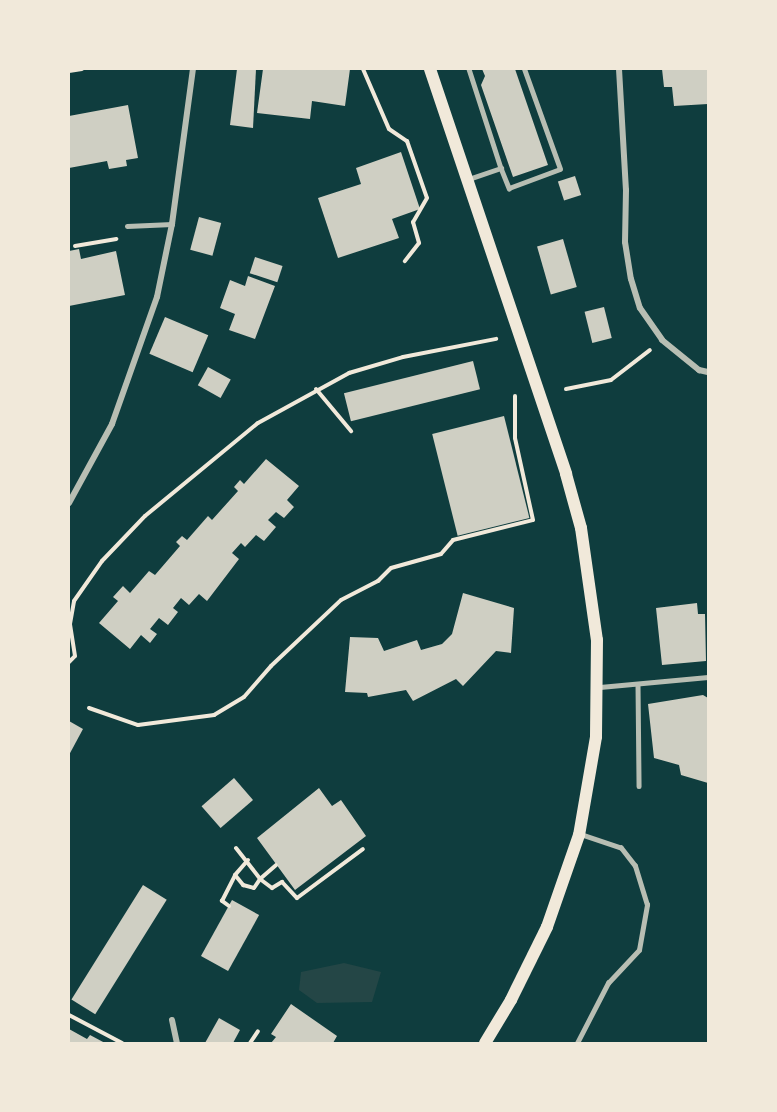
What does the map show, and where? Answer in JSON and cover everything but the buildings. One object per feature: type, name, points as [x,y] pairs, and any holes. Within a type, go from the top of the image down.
[{"type":"main road","points":[[430,69],[541,389],[581,528],[592,596],[600,687],[590,785],[579,835],[547,927],[511,1000],[484,1043]]},
{"type":"street","points":[[69,504],[112,424],[143,343],[172,224],[193,69]]},
{"type":"street","points":[[619,69],[626,190],[625,242],[631,279],[640,308],[662,340],[699,370],[708,372]]},
{"type":"street","points":[[172,1020],[177,1043]]},
{"type":"lane","points":[[469,69],[509,188],[560,169],[524,69]]},
{"type":"lane","points":[[469,179],[501,168]]},
{"type":"lane","points":[[127,226],[172,224]]},
{"type":"lane","points":[[600,687],[708,677]]},
{"type":"lane","points":[[638,684],[639,786]]},
{"type":"lane","points":[[577,1043],[608,983],[639,950],[647,905],[635,866],[621,848],[579,835]]},
{"type":"path","points":[[69,71],[82,69]]},
{"type":"path","points":[[363,69],[389,129],[407,141],[427,198],[413,222],[419,243],[405,261]]},
{"type":"path","points":[[69,662],[75,656],[70,624],[74,601],[102,561],[145,516],[250,430],[316,389],[349,373],[402,357],[496,339]]},
{"type":"path","points":[[566,389],[611,380],[662,340]]},
{"type":"path","points":[[316,389],[351,431]]},
{"type":"path","points":[[90,708],[138,725],[214,715],[244,697],[271,666],[341,600],[378,581],[391,568],[441,554],[453,540],[533,520],[514,438],[515,396]]},
{"type":"path","points":[[236,848],[248,860],[260,879],[272,888],[282,882],[297,898],[363,849]]},
{"type":"path","points":[[229,906],[222,901],[235,875],[248,860]]},
{"type":"path","points":[[235,875],[243,885],[254,888],[260,879],[276,865]]},
{"type":"path","points":[[69,1015],[122,1043]]},
{"type":"path","points":[[250,1043],[258,1031]]},
{"type":"shaded area","points":[[344,963],[381,972],[372,1002],[317,1003],[299,990],[301,972]]}]
